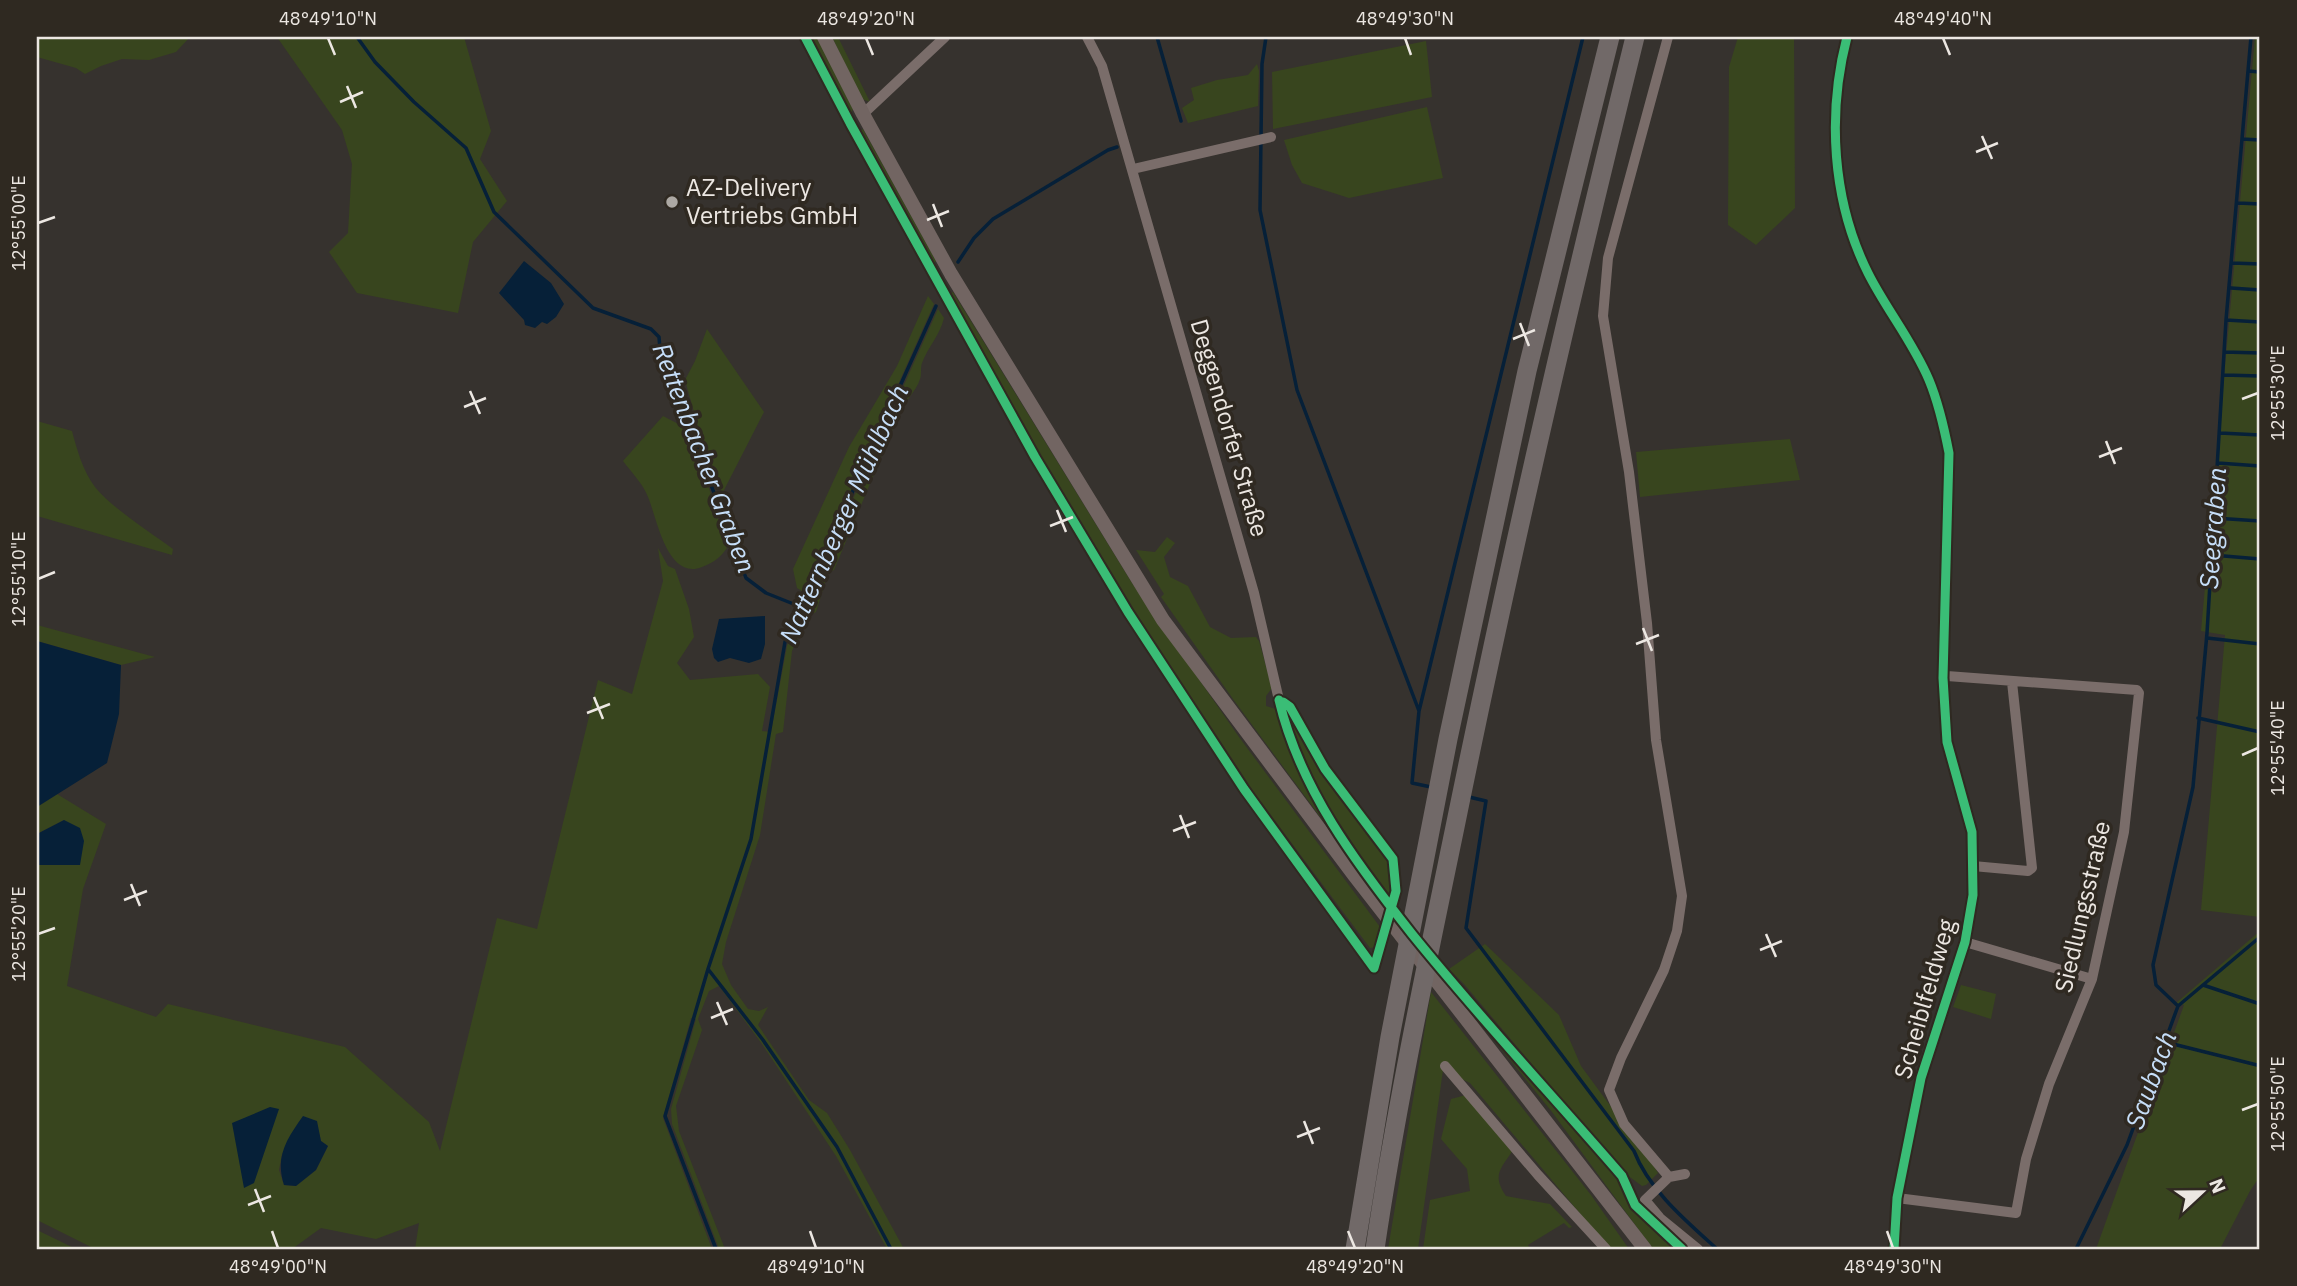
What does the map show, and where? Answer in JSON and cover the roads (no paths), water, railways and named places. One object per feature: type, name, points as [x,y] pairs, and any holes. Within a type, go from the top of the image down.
[{"type":"highway","points":[[1355,1249],[1390,1037],[1440,779],[1527,371],[1610,37]]},
{"type":"highway","points":[[1375,1249],[1407,1058],[1464,783],[1554,373],[1635,37]]},
{"type":"main road","points":[[824,37],[951,274],[1163,620],[1354,875],[1645,1249]]},
{"type":"street","points":[[928,37],[935,47]]},
{"type":"street","points":[[863,114],[946,37]]},
{"type":"street","name":"Deggendorfer Straße","points":[[1087,37],[1102,66],[1133,169],[1254,593],[1279,700]]},
{"type":"street","points":[[1661,1185],[1624,1124],[1609,1090],[1621,1058],[1664,970],[1677,931],[1682,896],[1656,740],[1647,623],[1629,472],[1603,316],[1608,258],[1668,37]]},
{"type":"street","name":"Scheiblfeldweg","points":[[1847,37],[1836,99],[1837,157],[1842,202],[1853,240],[1868,273],[1928,378],[1942,416],[1949,453],[1944,678],[1947,742],[1972,832],[1973,895],[1965,942],[1921,1078],[1897,1198],[1894,1249]]},
{"type":"street","points":[[1133,169],[1264,139]]},
{"type":"street","name":"Siedlungsstraße","points":[[1897,1198],[2016,1213],[2026,1159],[2049,1084],[2092,979],[2124,832],[2139,693],[2137,690],[1947,676],[1944,678]]},
{"type":"street","points":[[1973,866],[2028,871],[2032,868],[2012,682]]},
{"type":"street","points":[[1965,942],[2092,979]]},
{"type":"street","points":[[1445,1066],[1605,1249]]},
{"type":"street","points":[[1685,1174],[1661,1185],[1646,1198],[1646,1202],[1660,1218],[1698,1249]]},
{"type":"water","points":[[524,261],[551,283],[564,304],[556,317],[535,328],[525,325],[524,320],[499,293]]},
{"type":"water","points":[[765,616],[765,644],[761,659],[749,663],[730,658],[718,662],[714,658],[712,649],[719,619]]},
{"type":"water","points":[[37,641],[121,665],[119,714],[107,763],[37,807]]},
{"type":"water","points":[[64,820],[80,828],[84,841],[80,865],[37,865],[37,834]]},
{"type":"water","points":[[270,1107],[279,1109],[254,1183],[244,1188],[232,1123]]},
{"type":"water","points":[[303,1116],[317,1121],[321,1141],[328,1146],[316,1170],[296,1186],[284,1185],[281,1166],[284,1149]]},
{"type":"waterway","name":"Rettenbacher Graben","points":[[357,37],[375,62],[414,102],[466,148],[494,212],[593,308],[651,329],[659,337],[660,349],[746,578],[766,593],[801,607]]},
{"type":"waterway","name":"Natternberger Mühlbach","points":[[1157,37],[1181,121]]},
{"type":"waterway","points":[[1266,37],[1262,64],[1260,210],[1297,390],[1419,711],[1412,783],[1431,787]]},
{"type":"waterway","points":[[1419,711],[1583,37]]},
{"type":"waterway","name":"Seegraben","points":[[2178,1006],[2156,985],[2153,965],[2193,787],[2207,633],[2226,320],[2251,37]]},
{"type":"waterway","points":[[2248,71],[2260,72]]},
{"type":"waterway","points":[[2242,139],[2260,140]]},
{"type":"waterway","name":"Natternberger Mühlbach","points":[[958,262],[974,238],[993,219],[1117,147]]},
{"type":"waterway","points":[[2238,203],[2260,204]]},
{"type":"waterway","points":[[2232,263],[2260,264]]},
{"type":"waterway","points":[[2231,288],[2260,290]]},
{"type":"waterway","name":"Natternberger Mühlbach","points":[[716,1249],[665,1116],[708,969],[751,839],[785,642],[936,306]]},
{"type":"waterway","points":[[2226,320],[2260,322]]},
{"type":"waterway","points":[[2224,352],[2260,353]]},
{"type":"waterway","points":[[2224,375],[2260,376]]},
{"type":"waterway","points":[[2220,433],[2260,435]]},
{"type":"waterway","points":[[2218,463],[2260,466]]},
{"type":"waterway","points":[[2214,518],[2260,521]]},
{"type":"waterway","points":[[2212,555],[2260,559]]},
{"type":"waterway","points":[[2207,638],[2260,644]]},
{"type":"waterway","points":[[2198,718],[2260,732]]},
{"type":"waterway","points":[[1469,797],[1486,801],[1466,928],[1634,1151],[1659,1192],[1717,1249]]},
{"type":"waterway","name":"Saubach","points":[[2076,1249],[2127,1145],[2178,1006],[2260,937]]},
{"type":"waterway","points":[[708,969],[763,1040],[837,1147],[891,1249]]},
{"type":"waterway","points":[[2203,985],[2260,1004]]},
{"type":"waterway","points":[[2165,1042],[2257,1065]]},
{"type":"place","name":"AZ-Delivery Vertriebs GmbH","points":[[672,202]]}]
